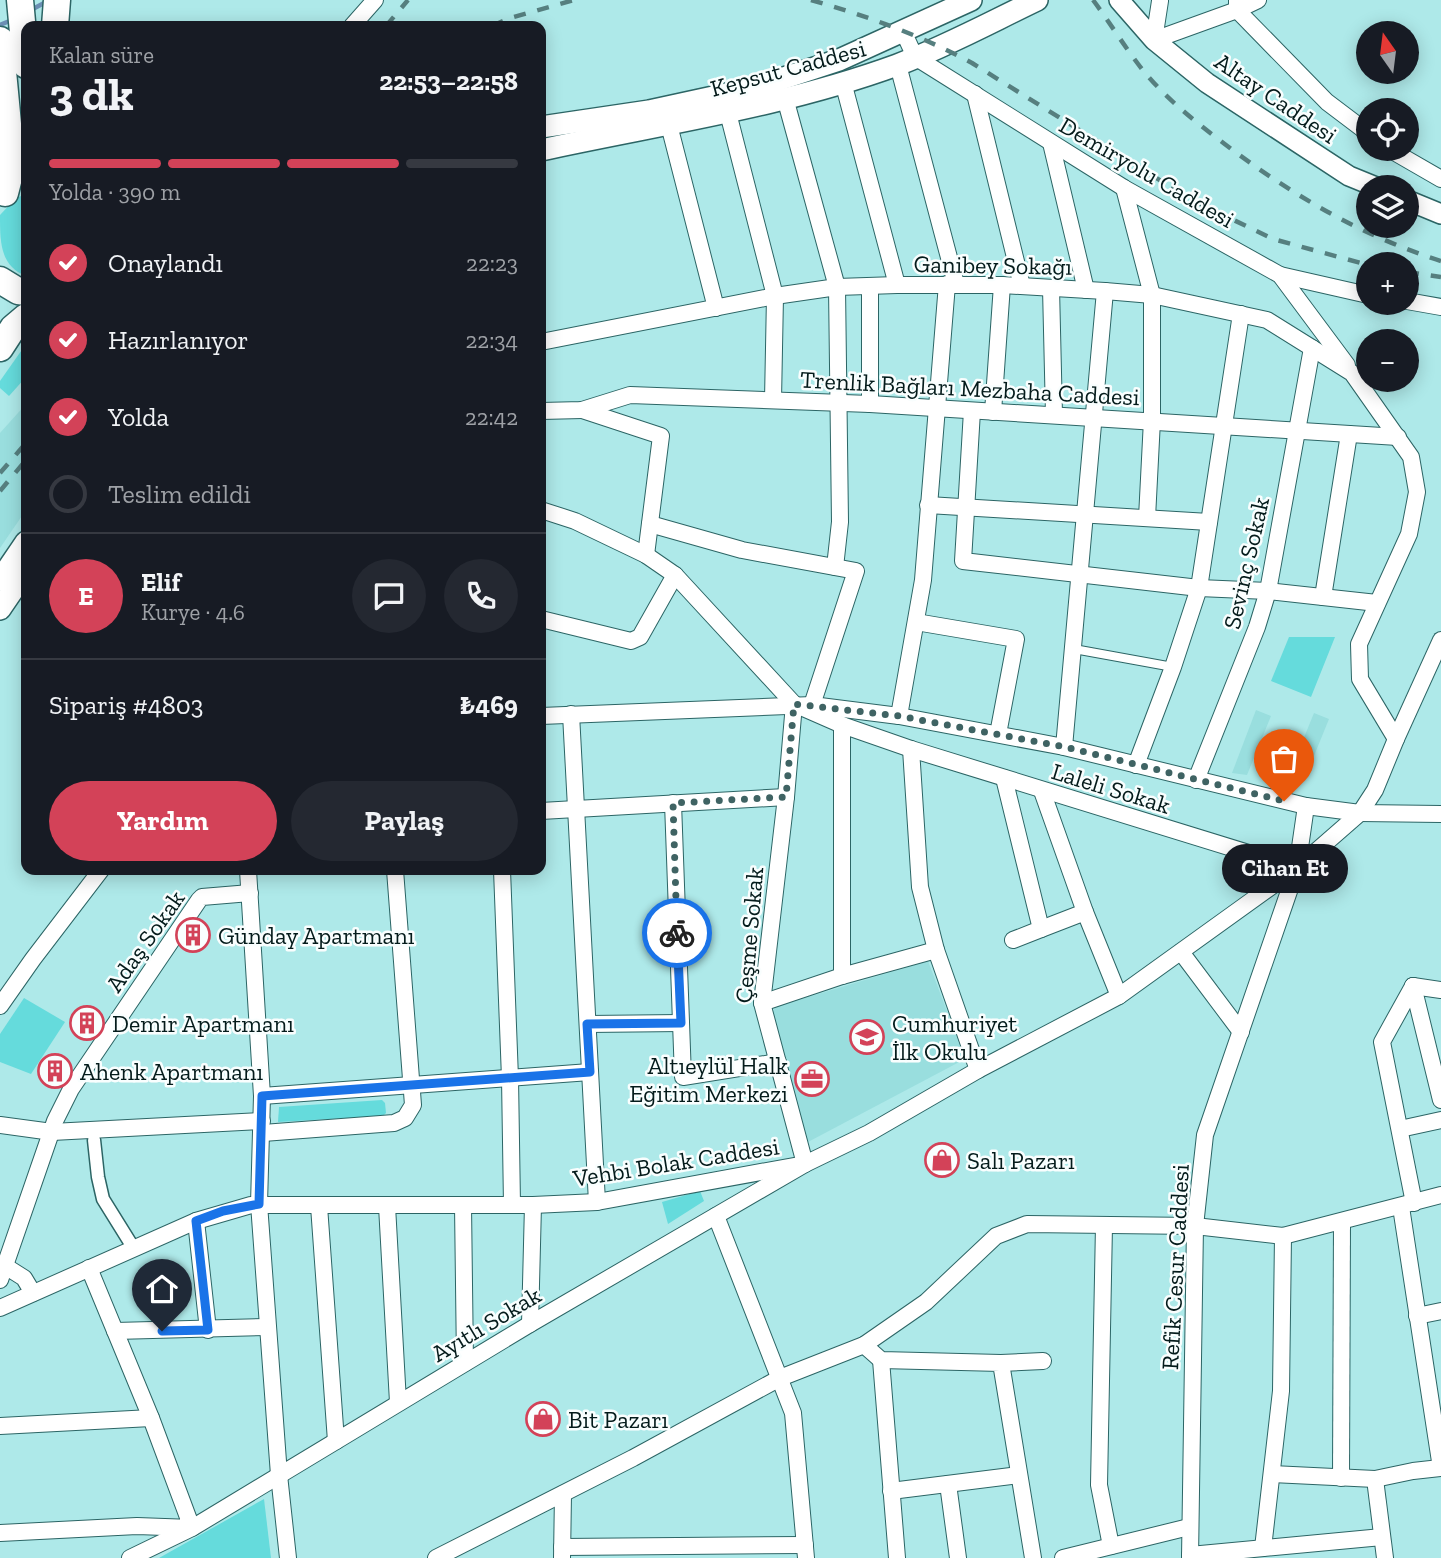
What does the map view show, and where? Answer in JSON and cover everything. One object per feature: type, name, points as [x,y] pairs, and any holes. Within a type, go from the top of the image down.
[{"type":"highway","points":[[10,192],[14,68],[20,0]]},
{"type":"highway","points":[[55,21],[57,0]]},
{"type":"highway","points":[[0,40],[14,68]]},
{"type":"highway","points":[[0,280],[21,291]]},
{"type":"highway","points":[[0,348],[13,328],[21,321]]},
{"type":"main road","name":"Kepsut Caddesi","points":[[546,126],[649,111],[750,89],[839,60],[971,0]]},
{"type":"main road","name":"Kepsut Caddesi","points":[[546,149],[728,113],[843,82],[906,61],[1037,0]]},
{"type":"main road","points":[[0,580],[21,549]]},
{"type":"main road","points":[[0,609],[21,578]]},
{"type":"street","points":[[357,21],[376,0]]},
{"type":"street","name":"Altay Caddesi","points":[[1119,0],[1154,40],[1218,90],[1356,179]]},
{"type":"street","points":[[1154,40],[1162,0]]},
{"type":"street","points":[[1154,40],[1237,5],[1258,0]]},
{"type":"street","points":[[1237,5],[1327,102],[1356,124]]},
{"type":"street","points":[[899,716],[923,580],[937,408],[952,284],[906,61],[903,31]]},
{"type":"street","name":"Demiryolu Caddesi","points":[[906,61],[975,94],[1124,188],[1280,275],[1352,373]]},
{"type":"street","points":[[843,82],[897,285]]},
{"type":"street","points":[[975,94],[1022,286]]},
{"type":"street","points":[[785,98],[836,287],[840,522],[835,567]]},
{"type":"street","points":[[728,113],[775,296],[774,400]]},
{"type":"street","points":[[668,125],[716,308]]},
{"type":"street","points":[[1051,143],[1086,290]]},
{"type":"street","points":[[1410,161],[1441,179]]},
{"type":"street","points":[[1124,188],[1153,296],[1152,420],[1147,518]]},
{"type":"street","points":[[1419,205],[1441,214]]},
{"type":"street","points":[[1280,275],[1356,292]]},
{"type":"street","name":"Ganibey Sokağı","points":[[546,341],[775,296],[836,287],[897,285],[1002,285],[1104,291],[1153,296],[1267,320],[1352,373],[1411,457],[1417,492],[1409,534],[1359,644],[1360,680],[1396,738]]},
{"type":"street","points":[[993,412],[1002,285]]},
{"type":"street","points":[[870,286],[870,404]]},
{"type":"street","points":[[1051,288],[1054,415]]},
{"type":"street","points":[[1065,747],[1104,291]]},
{"type":"street","points":[[1419,303],[1441,307]]},
{"type":"street","points":[[1136,765],[1199,588],[1241,314]]},
{"type":"street","name":"Sevinç Sokak","points":[[1196,780],[1258,627],[1268,591],[1312,348]]},
{"type":"street","name":"Trenlik Bağları Mezbaha Caddesi","points":[[546,411],[582,410],[630,395],[870,404],[1398,437]]},
{"type":"street","points":[[582,410],[661,436],[646,555]]},
{"type":"street","points":[[972,411],[963,561],[1199,588],[1268,591],[1377,603]]},
{"type":"street","points":[[1323,597],[1349,434]]},
{"type":"street","points":[[929,505],[1209,522]]},
{"type":"street","points":[[546,512],[575,521],[646,555],[675,575],[794,704]]},
{"type":"street","points":[[650,524],[741,550],[856,572],[812,705]]},
{"type":"street","points":[[546,621],[631,641],[640,637],[675,575]]},
{"type":"street","points":[[916,622],[1016,639],[998,734]]},
{"type":"street","name":"Vehbi Bolak Caddesi","points":[[0,1308],[196,1221],[223,1211],[259,1204],[387,1206],[597,1202],[805,1164],[869,1133],[978,1070],[1119,996],[1297,868],[1360,813],[1375,790],[1441,639]]},
{"type":"street","name":"Laleli Sokak","points":[[794,704],[842,725],[911,749],[1297,868]]},
{"type":"street","name":"Çeşme Sokak","points":[[794,704],[762,1003],[805,1164]]},
{"type":"street","points":[[546,716],[812,705],[899,716],[1065,747],[1306,806],[1360,813],[1441,814]]},
{"type":"street","points":[[571,714],[597,1202]]},
{"type":"street","points":[[842,725],[842,976]]},
{"type":"street","points":[[911,749],[919,887],[936,950],[978,1070]]},
{"type":"street","points":[[1004,778],[1041,929]]},
{"type":"street","points":[[1042,791],[1085,912],[1119,996]]},
{"type":"street","points":[[546,811],[786,797]]},
{"type":"street","points":[[673,803],[682,1077],[778,1062]]},
{"type":"street","name":"Refik Cesur Caddesi","points":[[1190,1556],[1195,1226],[1205,1135],[1297,868],[1306,806]]},
{"type":"street","points":[[0,1006],[97,875]]},
{"type":"street","points":[[248,875],[262,1096],[259,1204],[279,1475],[288,1558]]},
{"type":"street","points":[[0,1125],[51,1132],[394,1123],[405,1118],[413,1105],[395,875]]},
{"type":"street","points":[[502,875],[512,1205]]},
{"type":"street","name":"Adaş Sokak","points":[[2,1273],[51,1132],[71,1089],[199,900],[202,897],[250,893]]},
{"type":"street","points":[[1013,940],[1085,912]]},
{"type":"street","points":[[762,1003],[842,976],[936,950]]},
{"type":"street","points":[[1181,951],[1241,1032]]},
{"type":"street","points":[[1413,986],[1441,990]]},
{"type":"street","points":[[1272,1474],[1375,1479],[1441,1468],[1434,1382],[1417,1316],[1399,1129],[1382,1042],[1413,986]]},
{"type":"street","points":[[1413,986],[1441,1100]]},
{"type":"street","points":[[587,1024],[681,1023]]},
{"type":"street","points":[[262,1096],[590,1072]]},
{"type":"street","points":[[1399,1129],[1441,1120]]},
{"type":"street","points":[[94,1140],[103,1199],[131,1244]]},
{"type":"street","name":"Ayıtlı Sokak","points":[[130,1558],[192,1528],[398,1402],[805,1164]]},
{"type":"street","points":[[436,1558],[563,1494],[780,1378],[864,1345],[926,1302],[996,1236],[1027,1224],[1195,1226],[1283,1236],[1441,1195]]},
{"type":"street","points":[[463,1205],[465,1363]]},
{"type":"street","points":[[530,1324],[533,1205]]},
{"type":"street","points":[[319,1206],[336,1441]]},
{"type":"street","points":[[387,1206],[398,1402]]},
{"type":"street","points":[[563,1494],[562,1553],[805,1552],[793,1413],[716,1216]]},
{"type":"street","points":[[196,1221],[208,1330]]},
{"type":"street","points":[[1341,1478],[1342,1222]]},
{"type":"street","points":[[1104,1226],[1099,1485],[1111,1546]]},
{"type":"street","points":[[1264,1548],[1281,1391],[1283,1236]]},
{"type":"street","points":[[0,1533],[137,1526],[192,1528],[151,1418],[89,1268]]},
{"type":"street","points":[[2,1273],[24,1278],[33,1293]]},
{"type":"street","points":[[1417,1316],[1441,1311]]},
{"type":"street","points":[[115,1331],[267,1327]]},
{"type":"street","points":[[864,1345],[881,1360],[1001,1363],[1043,1361]]},
{"type":"street","points":[[881,1360],[897,1558]]},
{"type":"street","points":[[1001,1363],[1033,1558]]},
{"type":"street","points":[[0,1426],[151,1418]]},
{"type":"street","points":[[891,1491],[1019,1475]]},
{"type":"street","points":[[1375,1479],[1385,1558]]},
{"type":"street","points":[[948,1484],[958,1558]]},
{"type":"street","points":[[1063,1558],[1189,1527]]},
{"type":"street","points":[[1190,1556],[1382,1537]]},
{"type":"lane","points":[[1074,649],[1173,667]]},
{"type":"shaded area","points":[[21,196],[21,274],[6,259],[0,235],[0,215]]},
{"type":"shaded area","points":[[21,351],[21,383],[9,396],[0,388],[0,381]]},
{"type":"shaded area","points":[[21,410],[21,517],[0,548],[0,433]]},
{"type":"shaded area","points":[[1289,637],[1335,637],[1311,697],[1271,681]]},
{"type":"shaded area","points":[[1256,710],[1271,716],[1247,775],[1232,773]]},
{"type":"shaded area","points":[[1314,713],[1329,719],[1305,778],[1290,772]]},
{"type":"shaded area","name":"Cumhuriyet İlk Okulu","points":[[928,961],[965,1059],[808,1142],[772,1015],[775,1007]]},
{"type":"shaded area","points":[[24,998],[65,1022],[31,1074],[0,1062],[0,1034]]},
{"type":"shaded area","points":[[382,1100],[386,1113],[383,1116],[278,1122],[279,1107]]},
{"type":"shaded area","points":[[700,1191],[704,1201],[668,1224],[662,1202]]},
{"type":"shaded area","points":[[264,1499],[271,1558],[159,1558]]},
{"type":"waterway","points":[[29,11],[46,2]]},
{"type":"waterway","points":[[0,25],[12,20]]},
{"type":"railway","points":[[390,21],[408,0]]},
{"type":"railway","points":[[503,21],[574,0]]},
{"type":"railway","points":[[811,0],[893,27],[972,63],[1190,199],[1273,239],[1356,262]]},
{"type":"railway","points":[[1093,0],[1155,84],[1184,112],[1226,145],[1276,181],[1329,212],[1383,239],[1441,261]]},
{"type":"railway","points":[[1419,274],[1441,277]]},
{"type":"railway","points":[[0,473],[21,449]]},
{"type":"railway","points":[[0,491],[21,466]]},
{"type":"way so far","points":[[677,933],[673,803],[786,797],[794,704],[899,716],[1065,747],[1284,801]]},
{"type":"place","name":"Cihan Et","points":[[1284,801]]},
{"type":"place","name":"Günday Apartmanı","points":[[193,935]]},
{"type":"place","name":"Demir Apartmanı","points":[[87,1023]]},
{"type":"place","name":"Cumhuriyet İlk Okulu","points":[[867,1037]]},
{"type":"place","name":"Ahenk Apartmanı","points":[[55,1071]]},
{"type":"place","name":"Altıeylül Halk Eğitim Merkezi","points":[[812,1079]]},
{"type":"place","name":"Salı Pazarı","points":[[942,1160]]},
{"type":"place","name":"Bit Pazarı","points":[[543,1419]]},
{"type":"route","points":[[162,1331],[208,1330],[196,1221],[223,1211],[259,1204],[262,1096],[590,1072],[587,1024],[681,1023],[677,933]]}]
